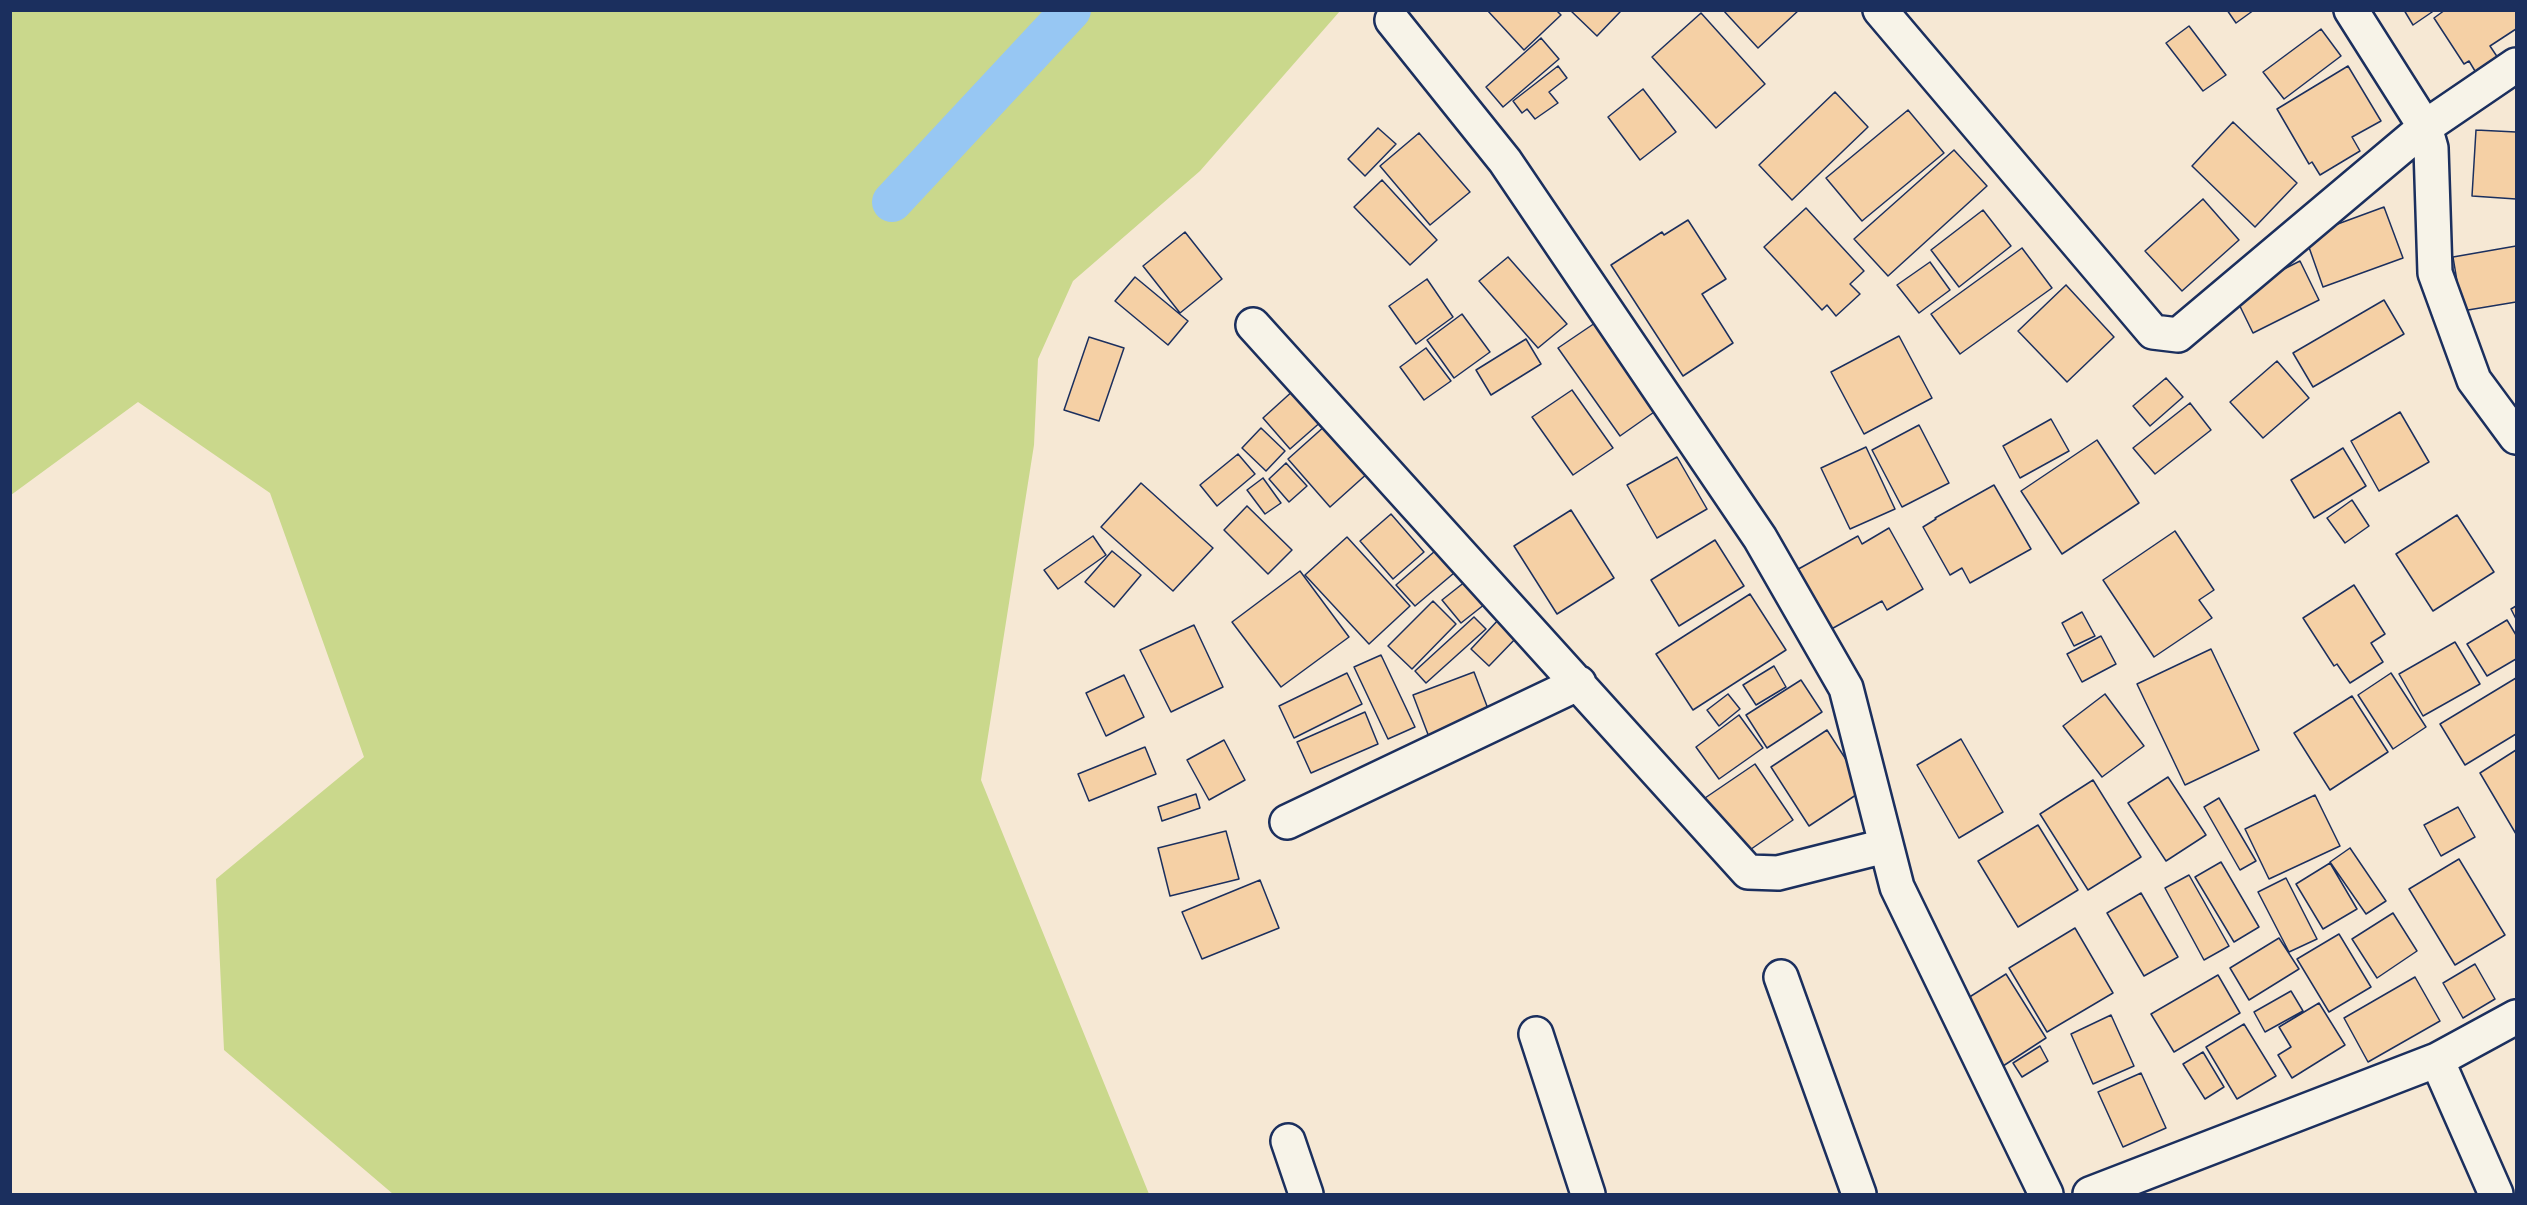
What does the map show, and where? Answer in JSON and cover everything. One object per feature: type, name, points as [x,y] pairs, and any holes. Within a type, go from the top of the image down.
[{"type":"street","points":[[1880,10],[2153,332],[2178,335],[2425,127],[2517,65]]},
{"type":"street","points":[[2351,10],[2425,127],[2431,148],[2435,273],[2474,380],[2517,437]]},
{"type":"street","points":[[1392,20],[1505,161],[1760,538],[1846,688],[1897,887],[2046,1194]]},
{"type":"street","points":[[1253,325],[1748,872],[1778,873],[1885,846]]},
{"type":"street","points":[[1287,822],[1579,683]]},
{"type":"street","points":[[1781,977],[1859,1194]]},
{"type":"street","points":[[2090,1194],[2437,1060],[2517,1017]]},
{"type":"street","points":[[1536,1034],[1588,1194]]},
{"type":"street","points":[[2437,1060],[2496,1194]]},
{"type":"street","points":[[1288,1141],[1306,1194]]},
{"type":"green space","points":[[11,10],[1340,11],[1200,171],[1073,281],[1038,359],[1034,445],[981,780],[1149,1194],[393,1194],[224,1050],[216,879],[364,757],[270,493],[138,402],[11,495]]},
{"type":"building","points":[[1487,10],[1556,10],[1561,15],[1524,50]]},
{"type":"building","points":[[1570,10],[1617,10],[1620,12],[1597,36]]},
{"type":"building","points":[[1723,10],[1799,10],[1758,48]]},
{"type":"building","points":[[2227,10],[2254,10],[2236,23]]},
{"type":"building","points":[[2404,10],[2435,10],[2413,25]]},
{"type":"building","points":[[2445,10],[2516,10],[2516,29],[2490,46],[2500,61],[2478,76],[2469,61],[2464,64],[2434,18]]},
{"type":"building","points":[[1701,13],[1765,84],[1716,128],[1652,57]]},
{"type":"building","points":[[2189,26],[2226,75],[2203,91],[2166,43]]},
{"type":"building","points":[[2321,29],[2341,56],[2284,99],[2263,72]]},
{"type":"building","points":[[1541,38],[1559,59],[1503,107],[1486,87]]},
{"type":"building","points":[[1558,66],[1567,78],[1549,92],[1558,103],[1535,119],[1527,109],[1522,113],[1513,101]]},
{"type":"building","points":[[2348,66],[2381,121],[2352,137],[2360,151],[2320,175],[2312,162],[2309,164],[2277,109]]},
{"type":"building","points":[[1643,89],[1676,132],[1640,160],[1608,117]]},
{"type":"building","points":[[1835,92],[1868,127],[1792,200],[1759,165]]},
{"type":"building","points":[[1908,110],[1944,153],[1862,221],[1826,178]]},
{"type":"building","points":[[2233,122],[2297,183],[2255,227],[2192,166]]},
{"type":"building","points":[[1378,128],[1396,144],[1365,176],[1348,159]]},
{"type":"building","points":[[2476,130],[2516,132],[2516,199],[2472,196]]},
{"type":"building","points":[[1419,133],[1470,192],[1430,225],[1380,166]]},
{"type":"building","points":[[1954,150],[1987,186],[1888,276],[1854,239]]},
{"type":"building","points":[[1382,180],[1437,240],[1410,265],[1354,207]]},
{"type":"building","points":[[2203,199],[2239,240],[2182,291],[2145,251]]},
{"type":"building","points":[[2384,207],[2403,258],[2323,287],[2305,236]]},
{"type":"building","points":[[1806,208],[1864,271],[1850,284],[1860,294],[1836,316],[1827,305],[1822,310],[1764,247]]},
{"type":"building","points":[[1983,210],[2011,246],[1959,287],[1931,250]]},
{"type":"building","points":[[1688,220],[1726,279],[1702,294],[1733,343],[1683,376],[1611,265],[1662,232],[1664,235]]},
{"type":"building","points":[[1185,232],[1222,279],[1180,313],[1143,266]]},
{"type":"building","points":[[2516,246],[2516,302],[2462,311],[2453,257]]},
{"type":"building","points":[[2022,248],[2052,288],[1960,354],[1931,314]]},
{"type":"building","points":[[1508,257],[1567,324],[1538,348],[1479,281]]},
{"type":"building","points":[[2300,261],[2319,300],[2253,333],[2234,294]]},
{"type":"building","points":[[1930,262],[1950,290],[1919,313],[1897,285]]},
{"type":"building","points":[[1135,277],[1188,321],[1168,345],[1115,301]]},
{"type":"building","points":[[1427,279],[1453,317],[1416,344],[1389,306]]},
{"type":"building","points":[[2066,285],[2114,337],[2067,382],[2018,331]]},
{"type":"building","points":[[2384,300],[2404,334],[2313,387],[2293,353]]},
{"type":"building","points":[[1462,314],[1490,352],[1454,378],[1427,340]]},
{"type":"building","points":[[1595,323],[1657,410],[1620,436],[1558,348]]},
{"type":"building","points":[[1899,336],[1932,398],[1864,434],[1831,372]]},
{"type":"building","points":[[1089,337],[1124,348],[1099,421],[1064,410]]},
{"type":"building","points":[[1526,339],[1541,364],[1491,395],[1476,370]]},
{"type":"building","points":[[1426,348],[1451,381],[1424,400],[1400,367]]},
{"type":"building","points":[[2277,361],[2309,398],[2263,438],[2230,402]]},
{"type":"building","points":[[2166,378],[2183,397],[2150,426],[2133,406]]},
{"type":"building","points":[[1295,389],[1323,420],[1290,449],[1263,418]]},
{"type":"building","points":[[1572,390],[1613,448],[1573,475],[1532,417]]},
{"type":"building","points":[[2190,403],[2211,430],[2155,474],[2133,448]]},
{"type":"building","points":[[2400,412],[2429,462],[2379,491],[2351,441]]},
{"type":"building","points":[[2051,419],[2069,451],[2020,478],[2003,446]]},
{"type":"building","points":[[1326,425],[1369,472],[1330,507],[1288,459]]},
{"type":"building","points":[[1919,425],[1949,483],[1902,507],[1872,450]]},
{"type":"building","points":[[1261,428],[1285,451],[1266,471],[1242,448]]},
{"type":"building","points":[[2097,440],[2139,503],[2062,554],[2021,491]]},
{"type":"building","points":[[1866,447],[1895,509],[1850,529],[1821,468]]},
{"type":"building","points":[[2343,448],[2366,486],[2314,518],[2291,480]]},
{"type":"building","points":[[1238,454],[1255,474],[1217,506],[1200,485]]},
{"type":"building","points":[[1677,457],[1707,509],[1657,538],[1627,485]]},
{"type":"building","points":[[1286,463],[1307,486],[1289,502],[1269,479]]},
{"type":"building","points":[[1263,478],[1281,503],[1265,514],[1247,490]]},
{"type":"building","points":[[1141,483],[1213,548],[1173,591],[1101,527]]},
{"type":"building","points":[[1994,485],[2031,549],[1970,583],[1962,568],[1950,575],[1923,527]]},
{"type":"building","points":[[2352,500],[2369,526],[2345,543],[2327,518]]},
{"type":"building","points":[[1247,506],[1292,550],[1268,574],[1224,530]]},
{"type":"building","points":[[1571,510],[1614,578],[1557,614],[1514,546]]},
{"type":"building","points":[[1391,514],[1424,552],[1393,579],[1360,541]]},
{"type":"building","points":[[2457,515],[2494,572],[2433,611],[2396,554]]},
{"type":"building","points":[[1889,528],[1923,589],[1887,610],[1882,601],[1826,632],[1793,572],[1858,536],[1862,544]]},
{"type":"building","points":[[2175,531],[2214,590],[2199,600],[2212,618],[2154,657],[2103,580]]},
{"type":"building","points":[[1093,536],[1106,555],[1058,589],[1044,570]]},
{"type":"building","points":[[1347,537],[1410,606],[1369,644],[1305,575]]},
{"type":"building","points":[[1715,540],[1744,586],[1679,626],[1651,580]]},
{"type":"building","points":[[1112,551],[1141,575],[1114,607],[1085,582]]},
{"type":"building","points":[[1435,551],[1454,573],[1415,606],[1396,585]]},
{"type":"building","points":[[1300,571],[1349,637],[1281,687],[1232,622]]},
{"type":"building","points":[[1466,581],[1485,604],[1461,623],[1442,600]]},
{"type":"building","points":[[2354,585],[2385,634],[2371,643],[2383,662],[2350,683],[2337,664],[2334,666],[2303,618]]},
{"type":"building","points":[[1750,594],[1786,650],[1693,710],[1656,654]]},
{"type":"building","points":[[1433,601],[1456,624],[1412,669],[1388,646]]},
{"type":"building","points":[[2516,606],[2516,619],[2511,609]]},
{"type":"building","points":[[2082,612],[2095,636],[2074,646],[2062,623]]},
{"type":"building","points":[[1474,617],[1486,629],[1426,683],[1415,671]]},
{"type":"building","points":[[1500,618],[1519,635],[1489,666],[1471,649]]},
{"type":"building","points":[[2507,620],[2516,635],[2516,659],[2487,676],[2467,644]]},
{"type":"building","points":[[1194,625],[1223,687],[1171,712],[1140,650]]},
{"type":"building","points":[[2101,636],[2116,664],[2082,682],[2067,654]]},
{"type":"building","points":[[2455,642],[2480,684],[2423,716],[2399,674]]},
{"type":"building","points":[[2211,649],[2259,750],[2185,785],[2137,684]]},
{"type":"building","points":[[1381,655],[1415,727],[1388,739],[1354,667]]},
{"type":"building","points":[[1774,666],[1786,687],[1756,705],[1743,685]]},
{"type":"building","points":[[1474,672],[1490,714],[1429,737],[1413,695]]},
{"type":"building","points":[[1347,673],[1362,704],[1294,738],[1279,706]]},
{"type":"building","points":[[2391,673],[2426,727],[2393,749],[2358,695]]},
{"type":"building","points":[[1124,675],[1144,717],[1106,736],[1086,693]]},
{"type":"building","points":[[2516,678],[2516,734],[2465,765],[2440,724]]},
{"type":"building","points":[[1801,680],[1822,712],[1767,748],[1746,715]]},
{"type":"building","points":[[1728,694],[1740,709],[1719,726],[1707,710]]},
{"type":"building","points":[[2105,694],[2144,746],[2102,777],[2063,726]]},
{"type":"building","points":[[2352,696],[2388,752],[2330,790],[2294,733]]},
{"type":"building","points":[[1365,712],[1378,744],[1311,773],[1297,742]]},
{"type":"building","points":[[1739,715],[1763,748],[1719,779],[1696,747]]},
{"type":"building","points":[[1827,730],[1865,789],[1809,826],[1771,767]]},
{"type":"building","points":[[1961,739],[2003,812],[1959,838],[1917,765]]},
{"type":"building","points":[[1224,740],[1245,780],[1209,800],[1187,760]]},
{"type":"building","points":[[1145,747],[1156,774],[1089,801],[1078,774]]},
{"type":"building","points":[[2516,750],[2516,834],[2480,773]]},
{"type":"building","points":[[1755,764],[1793,820],[1744,854],[1705,798]]},
{"type":"building","points":[[2168,777],[2206,835],[2166,861],[2128,803]]},
{"type":"building","points":[[2093,780],[2141,857],[2088,890],[2040,814]]},
{"type":"building","points":[[1196,794],[1200,808],[1162,821],[1158,807]]},
{"type":"building","points":[[2315,795],[2340,846],[2269,879],[2245,829]]},
{"type":"building","points":[[2219,798],[2256,861],[2240,870],[2204,807]]},
{"type":"building","points":[[2458,807],[2475,837],[2441,856],[2424,825]]},
{"type":"building","points":[[2038,825],[2078,890],[2018,927],[1978,861]]},
{"type":"building","points":[[1226,831],[1239,879],[1170,896],[1158,848]]},
{"type":"building","points":[[2350,848],[2386,901],[2366,914],[2330,862]]},
{"type":"building","points":[[2459,859],[2505,935],[2455,965],[2409,889]]},
{"type":"building","points":[[2221,862],[2259,927],[2234,942],[2195,877]]},
{"type":"building","points":[[2330,863],[2357,909],[2323,929],[2296,884]]},
{"type":"building","points":[[2189,875],[2229,946],[2204,960],[2165,888]]},
{"type":"building","points":[[2286,878],[2317,939],[2289,952],[2258,892]]},
{"type":"building","points":[[1260,880],[1279,928],[1202,959],[1182,912]]},
{"type":"building","points":[[2141,893],[2178,957],[2144,976],[2107,913]]},
{"type":"building","points":[[2393,913],[2417,951],[2377,978],[2352,939]]},
{"type":"building","points":[[2075,928],[2113,993],[2047,1032],[2009,968]]},
{"type":"building","points":[[2339,934],[2371,987],[2329,1012],[2297,959]]},
{"type":"building","points":[[2279,938],[2299,969],[2249,1000],[2230,968]]},
{"type":"building","points":[[2475,964],[2495,999],[2463,1018],[2443,983]]},
{"type":"building","points":[[2006,974],[2046,1038],[2000,1068],[1960,1003]]},
{"type":"building","points":[[2218,975],[2240,1013],[2174,1052],[2151,1014]]},
{"type":"building","points":[[2415,977],[2440,1021],[2368,1062],[2344,1018]]},
{"type":"building","points":[[2291,991],[2303,1011],[2265,1032],[2254,1012]]},
{"type":"building","points":[[2319,1003],[2345,1045],[2292,1078],[2278,1055],[2291,1047],[2279,1027]]},
{"type":"building","points":[[2111,1015],[2134,1066],[2093,1084],[2071,1034]]},
{"type":"building","points":[[2244,1024],[2276,1076],[2237,1099],[2206,1047]]},
{"type":"building","points":[[2040,1046],[2048,1061],[2022,1077],[2013,1063]]},
{"type":"building","points":[[2203,1052],[2224,1087],[2205,1099],[2183,1064]]},
{"type":"building","points":[[2141,1073],[2166,1128],[2123,1147],[2098,1092]]},
{"type":"waterway","points":[[892,202],[1071,10]]}]
